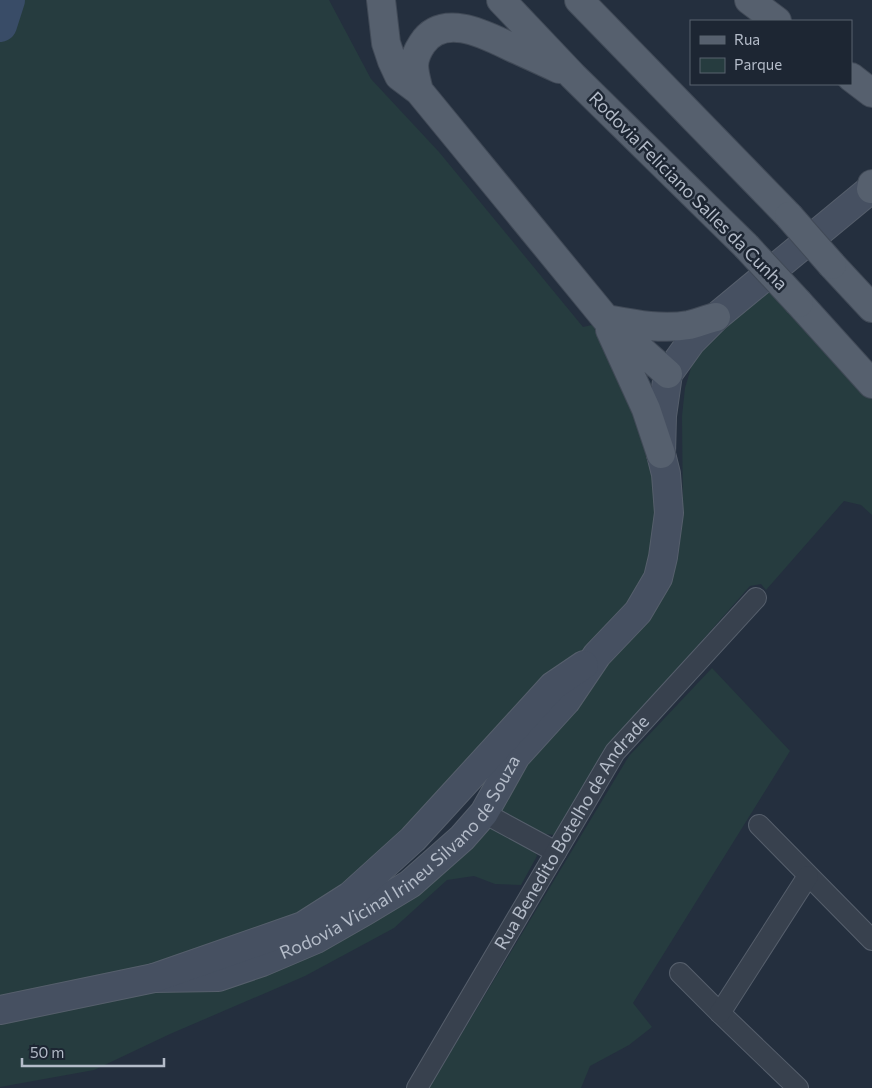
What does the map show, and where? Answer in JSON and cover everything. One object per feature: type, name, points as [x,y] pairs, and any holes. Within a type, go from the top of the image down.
[{"type":"main road","points":[[381,0],[386,43],[399,76],[420,91],[606,319],[668,374]]},
{"type":"main road","name":"Rodovia Feliciano Salles da Cunha","points":[[501,0],[573,76],[746,246],[872,384]]},
{"type":"main road","points":[[579,0],[789,216],[872,308]]},
{"type":"main road","points":[[590,0],[629,52]]},
{"type":"main road","points":[[749,0],[776,20]]},
{"type":"main road","points":[[420,91],[413,68],[416,53],[424,40],[433,33],[448,28],[460,28],[483,33],[573,76]]},
{"type":"main road","name":"Rodovia Vicinal Irineu Silvano de Souza","points":[[154,978],[218,977],[262,962],[316,938],[410,884],[462,838],[487,808],[516,756],[566,701],[597,656],[638,612],[658,578],[669,513],[666,474],[661,454],[662,416],[668,374],[691,342],[716,316],[872,187]]},
{"type":"main road","points":[[606,319],[640,325],[669,327],[688,325],[716,316]]},
{"type":"main road","points":[[606,319],[646,409],[661,454]]},
{"type":"main road","name":"Rodovia Vicinal Irineu Silvano de Souza","points":[[0,1010],[154,978],[303,926],[350,896],[413,839],[553,686],[597,656]]},
{"type":"main road","points":[[464,783],[480,788],[486,795],[487,808]]},
{"type":"main road","points":[[413,839],[417,856],[424,862],[432,865]]},
{"type":"street","name":"Rua Benedito Botelho de Andrade","points":[[417,1088],[615,752],[756,598]]},
{"type":"street","points":[[487,808],[556,852]]},
{"type":"street","points":[[759,825],[872,940]]},
{"type":"street","points":[[720,1013],[808,876]]},
{"type":"street","points":[[680,973],[798,1088]]},
{"type":"green space","points":[[0,0],[329,0],[371,79],[439,152],[583,327],[601,323],[660,474],[657,550],[632,605],[407,832],[346,882],[312,905],[270,926],[212,946],[101,978],[0,997]]},
{"type":"green space","points":[[772,287],[872,399],[872,515],[861,505],[844,501],[766,590],[761,584],[750,586],[605,751],[555,835],[545,834],[502,812],[502,802],[526,761],[580,703],[608,664],[649,618],[669,585],[678,558],[683,516],[682,416],[685,388],[694,358],[699,350]]},
{"type":"green space","points":[[712,668],[790,751],[633,1003],[652,1027],[629,1045],[590,1066],[581,1088],[429,1088],[629,756]]},
{"type":"green space","points":[[484,825],[531,844],[537,856],[521,885],[495,884],[474,876],[447,880],[394,928],[305,976],[170,1034],[94,1070],[0,1087],[0,1020],[157,983],[220,983]]},
{"type":"waterway","points":[[0,25],[8,0]]}]
